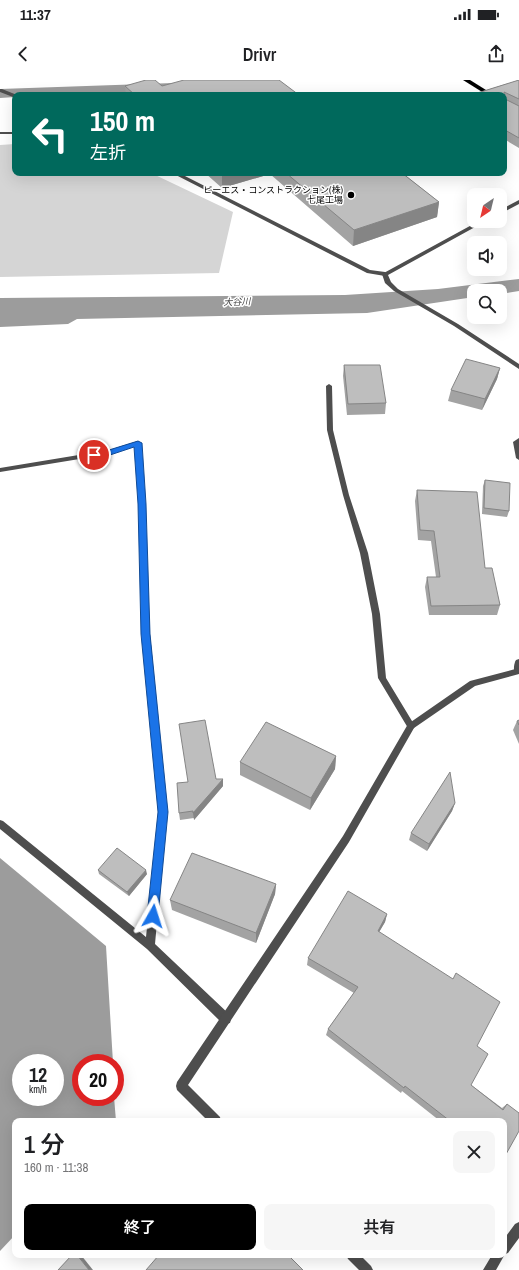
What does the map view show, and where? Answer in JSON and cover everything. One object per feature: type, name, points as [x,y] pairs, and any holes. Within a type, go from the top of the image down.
[{"type":"highway","points":[[466,80],[486,92]]},
{"type":"street","points":[[0,90],[12,95]]},
{"type":"street","points":[[0,133],[12,133]]},
{"type":"street","points":[[181,176],[369,272],[385,274],[471,228]]},
{"type":"street","points":[[507,208],[519,202]]},
{"type":"street","points":[[385,274],[388,283],[396,290],[456,325],[519,367]]},
{"type":"street","points":[[329,386],[330,430],[346,495],[364,553],[376,614],[382,678],[411,726]]},
{"type":"street","points":[[519,440],[516,442],[519,458]]},
{"type":"street","points":[[0,470],[110,452],[138,443],[142,504],[146,634],[163,812],[150,946]]},
{"type":"street","points":[[213,1118],[181,1086],[346,839],[411,726],[473,683],[519,668]]},
{"type":"street","points":[[0,824],[150,946],[226,1019]]},
{"type":"street","points":[[507,1245],[519,1228]]},
{"type":"street","points":[[355,1258],[367,1270]]},
{"type":"street","points":[[489,1270],[497,1258]]},
{"type":"shaded area","points":[[12,144],[12,176],[157,176],[233,212],[219,273],[0,277],[0,145]]},
{"type":"water","points":[[173,83],[183,91],[12,92],[12,97],[0,98],[0,89]]},
{"type":"water","points":[[519,279],[519,291],[507,293],[507,284],[478,284]]},
{"type":"water","name":"大谷川","points":[[467,285],[467,298],[367,313],[77,319],[68,324],[0,327],[0,298],[345,295],[438,289]]},
{"type":"water","points":[[0,858],[106,946],[112,1054],[72,1054],[72,1106],[115,1106],[116,1118],[12,1118],[12,1238],[0,1251]]},
{"type":"building","points":[[146,80],[155,80],[162,86],[184,80],[279,80],[295,92],[132,92],[125,86]]},
{"type":"building","points":[[519,80],[519,99],[507,93],[507,92],[481,92]]},
{"type":"building","points":[[507,100],[519,106],[519,138],[507,131]]},
{"type":"building","name":"ピーエス・コンストラクション(株) 七尾工場","points":[[290,176],[406,176],[439,202],[354,230]]},
{"type":"building","points":[[466,359],[500,368],[485,399],[451,390]]},
{"type":"building","points":[[344,365],[380,365],[386,403],[348,404]]},
{"type":"building","points":[[485,480],[510,483],[509,511],[484,508]]},
{"type":"building","points":[[417,490],[477,492],[485,568],[492,568],[500,605],[431,606],[427,577],[440,577],[434,531],[420,530]]},
{"type":"building","points":[[205,720],[216,779],[223,779],[193,813],[193,811],[179,813],[177,783],[188,782],[179,724]]},
{"type":"building","points":[[266,722],[336,756],[311,798],[240,762]]},
{"type":"building","points":[[450,772],[455,803],[429,844],[411,833]]},
{"type":"building","points":[[117,848],[146,870],[127,892],[98,870]]},
{"type":"building","points":[[192,853],[276,884],[256,933],[170,900]]},
{"type":"building","points":[[348,891],[387,914],[378,931],[453,979],[456,973],[500,1002],[477,1046],[488,1054],[471,1085],[503,1110],[507,1104],[519,1113],[519,1131],[507,1152],[507,1118],[446,1118],[405,1086],[404,1088],[328,1029],[358,987],[308,958]]},
{"type":"building","points":[[69,1258],[79,1258],[89,1270],[58,1270]]},
{"type":"building","points":[[156,1258],[291,1258],[303,1270],[146,1270]]},
{"type":"place","name":"ピーエス・コンストラクション(株) 七尾工場","points":[[351,195]]},
{"type":"route","points":[[94,455],[110,452],[138,443],[142,504],[146,634],[163,812],[153,916]]}]
